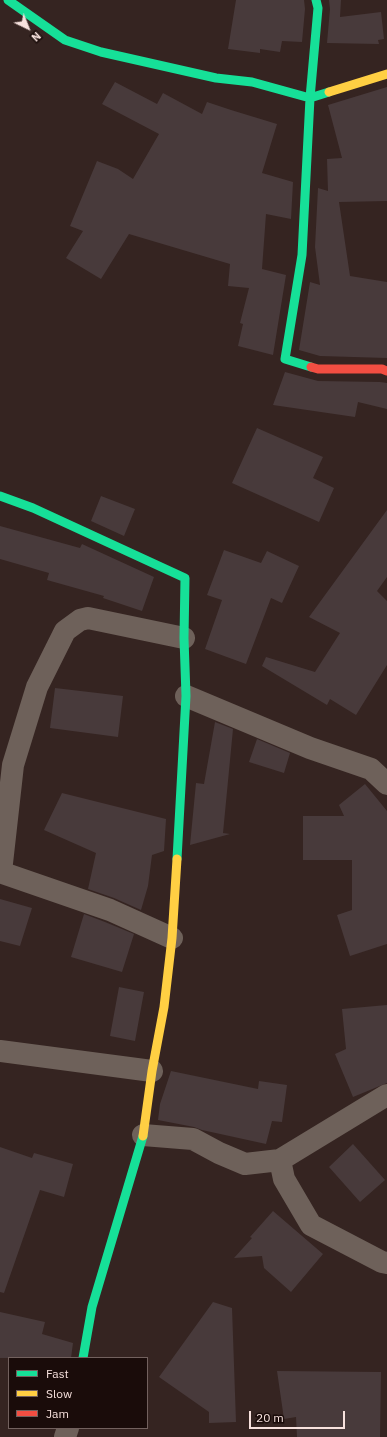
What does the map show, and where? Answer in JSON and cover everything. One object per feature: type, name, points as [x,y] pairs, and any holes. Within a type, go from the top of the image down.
[{"type":"street","points":[[8,0],[65,40],[101,52],[216,78],[252,82],[310,98],[387,74]]},
{"type":"street","points":[[316,0],[318,8],[310,98],[302,255],[284,359],[318,369],[382,369],[387,372]]},
{"type":"street","points":[[0,496],[33,508],[185,578],[184,638],[186,696],[172,938],[164,1007],[152,1071],[143,1135],[92,1307],[83,1357]]},
{"type":"street","points":[[172,938],[110,910],[0,872],[13,765],[37,687],[66,631],[80,620],[88,618],[184,638]]},
{"type":"street","points":[[186,696],[310,748],[371,769],[387,784]]},
{"type":"street","points":[[0,1051],[152,1071]]},
{"type":"street","points":[[143,1135],[193,1139],[219,1153],[245,1164],[280,1160],[387,1095]]},
{"type":"street","points":[[280,1160],[284,1179],[311,1226],[382,1262],[387,1263]]},
{"type":"building","points":[[236,0],[304,0],[305,9],[302,42],[282,41],[280,52],[260,49],[260,53],[228,49]]},
{"type":"building","points":[[329,0],[341,0],[340,17],[381,12],[384,39],[378,40],[379,44],[327,43],[330,9]]},
{"type":"building","points":[[115,82],[157,104],[163,93],[202,114],[207,102],[277,124],[262,173],[293,182],[291,219],[266,214],[262,269],[286,275],[273,355],[238,346],[243,324],[240,323],[249,288],[228,286],[230,264],[129,234],[101,279],[66,258],[83,231],[70,226],[97,161],[118,169],[133,179],[159,134],[102,104]]},
{"type":"building","points":[[387,87],[387,201],[339,202],[350,276],[387,282],[387,358],[320,356],[299,350],[310,282],[320,285],[315,247],[318,188],[328,191],[327,159],[342,158],[328,105]]},
{"type":"building","points":[[285,372],[318,381],[387,383],[387,409],[358,402],[355,417],[273,405]]},
{"type":"building","points":[[257,428],[323,457],[313,478],[334,488],[319,522],[232,483]]},
{"type":"building","points":[[101,496],[135,509],[124,536],[91,521]]},
{"type":"building","points":[[387,510],[387,577],[377,591],[387,601],[387,665],[356,715],[330,699],[327,705],[262,666],[266,657],[315,672],[340,633],[309,617]]},
{"type":"building","points":[[0,526],[80,548],[82,544],[154,577],[142,611],[103,598],[104,596],[47,580],[49,573],[0,559]]},
{"type":"building","points":[[224,550],[261,563],[267,551],[299,566],[282,603],[271,598],[246,664],[205,649],[222,600],[207,595]]},
{"type":"building","points":[[55,688],[123,696],[118,737],[50,728]]},
{"type":"building","points":[[215,722],[233,729],[223,833],[230,834],[190,845],[196,783],[204,784]]},
{"type":"building","points":[[257,739],[290,753],[284,773],[249,762]]},
{"type":"building","points":[[365,784],[387,811],[387,944],[350,956],[337,915],[352,910],[352,860],[303,860],[303,816],[344,816],[339,805]]},
{"type":"building","points":[[62,793],[166,819],[164,851],[152,855],[148,886],[141,910],[114,898],[88,889],[96,853],[44,830]]},
{"type":"building","points":[[0,899],[32,908],[20,946],[0,941]]},
{"type":"building","points":[[84,914],[134,934],[122,972],[71,957]]},
{"type":"building","points":[[119,987],[144,992],[135,1041],[110,1036]]},
{"type":"building","points":[[387,1005],[387,1083],[353,1097],[335,1054],[346,1049],[342,1009]]},
{"type":"building","points":[[171,1071],[258,1089],[259,1081],[287,1085],[282,1122],[272,1121],[266,1144],[158,1120],[160,1104]]},
{"type":"building","points":[[353,1144],[385,1180],[360,1202],[329,1167]]},
{"type":"building","points":[[0,1147],[32,1158],[34,1153],[73,1164],[64,1197],[40,1190],[4,1293],[0,1292]]},
{"type":"building","points":[[273,1211],[323,1254],[291,1292],[264,1268],[262,1256],[234,1258]]},
{"type":"building","points":[[213,1302],[232,1308],[236,1422],[209,1423],[209,1412],[159,1377]]},
{"type":"building","points":[[0,1312],[45,1322],[42,1334],[73,1343],[71,1357],[0,1358]]},
{"type":"building","points":[[277,1371],[381,1372],[380,1437],[297,1437],[296,1417],[284,1419]]},
{"type":"traffic: fast","points":[[8,0],[65,40],[101,52],[216,78],[252,82],[310,98],[329,92]]},
{"type":"traffic: fast","points":[[311,367],[285,359],[302,255],[310,98],[318,8],[316,0]]},
{"type":"traffic: fast","points":[[0,496],[33,508],[185,578],[184,638],[186,696],[177,859]]},
{"type":"traffic: fast","points":[[83,1357],[92,1307],[143,1136]]},
{"type":"traffic: slow","points":[[329,92],[387,74]]},
{"type":"traffic: slow","points":[[143,1136],[152,1071],[164,1007],[172,938],[177,859]]},
{"type":"traffic: jam","points":[[311,367],[318,369],[382,369],[387,371]]}]
